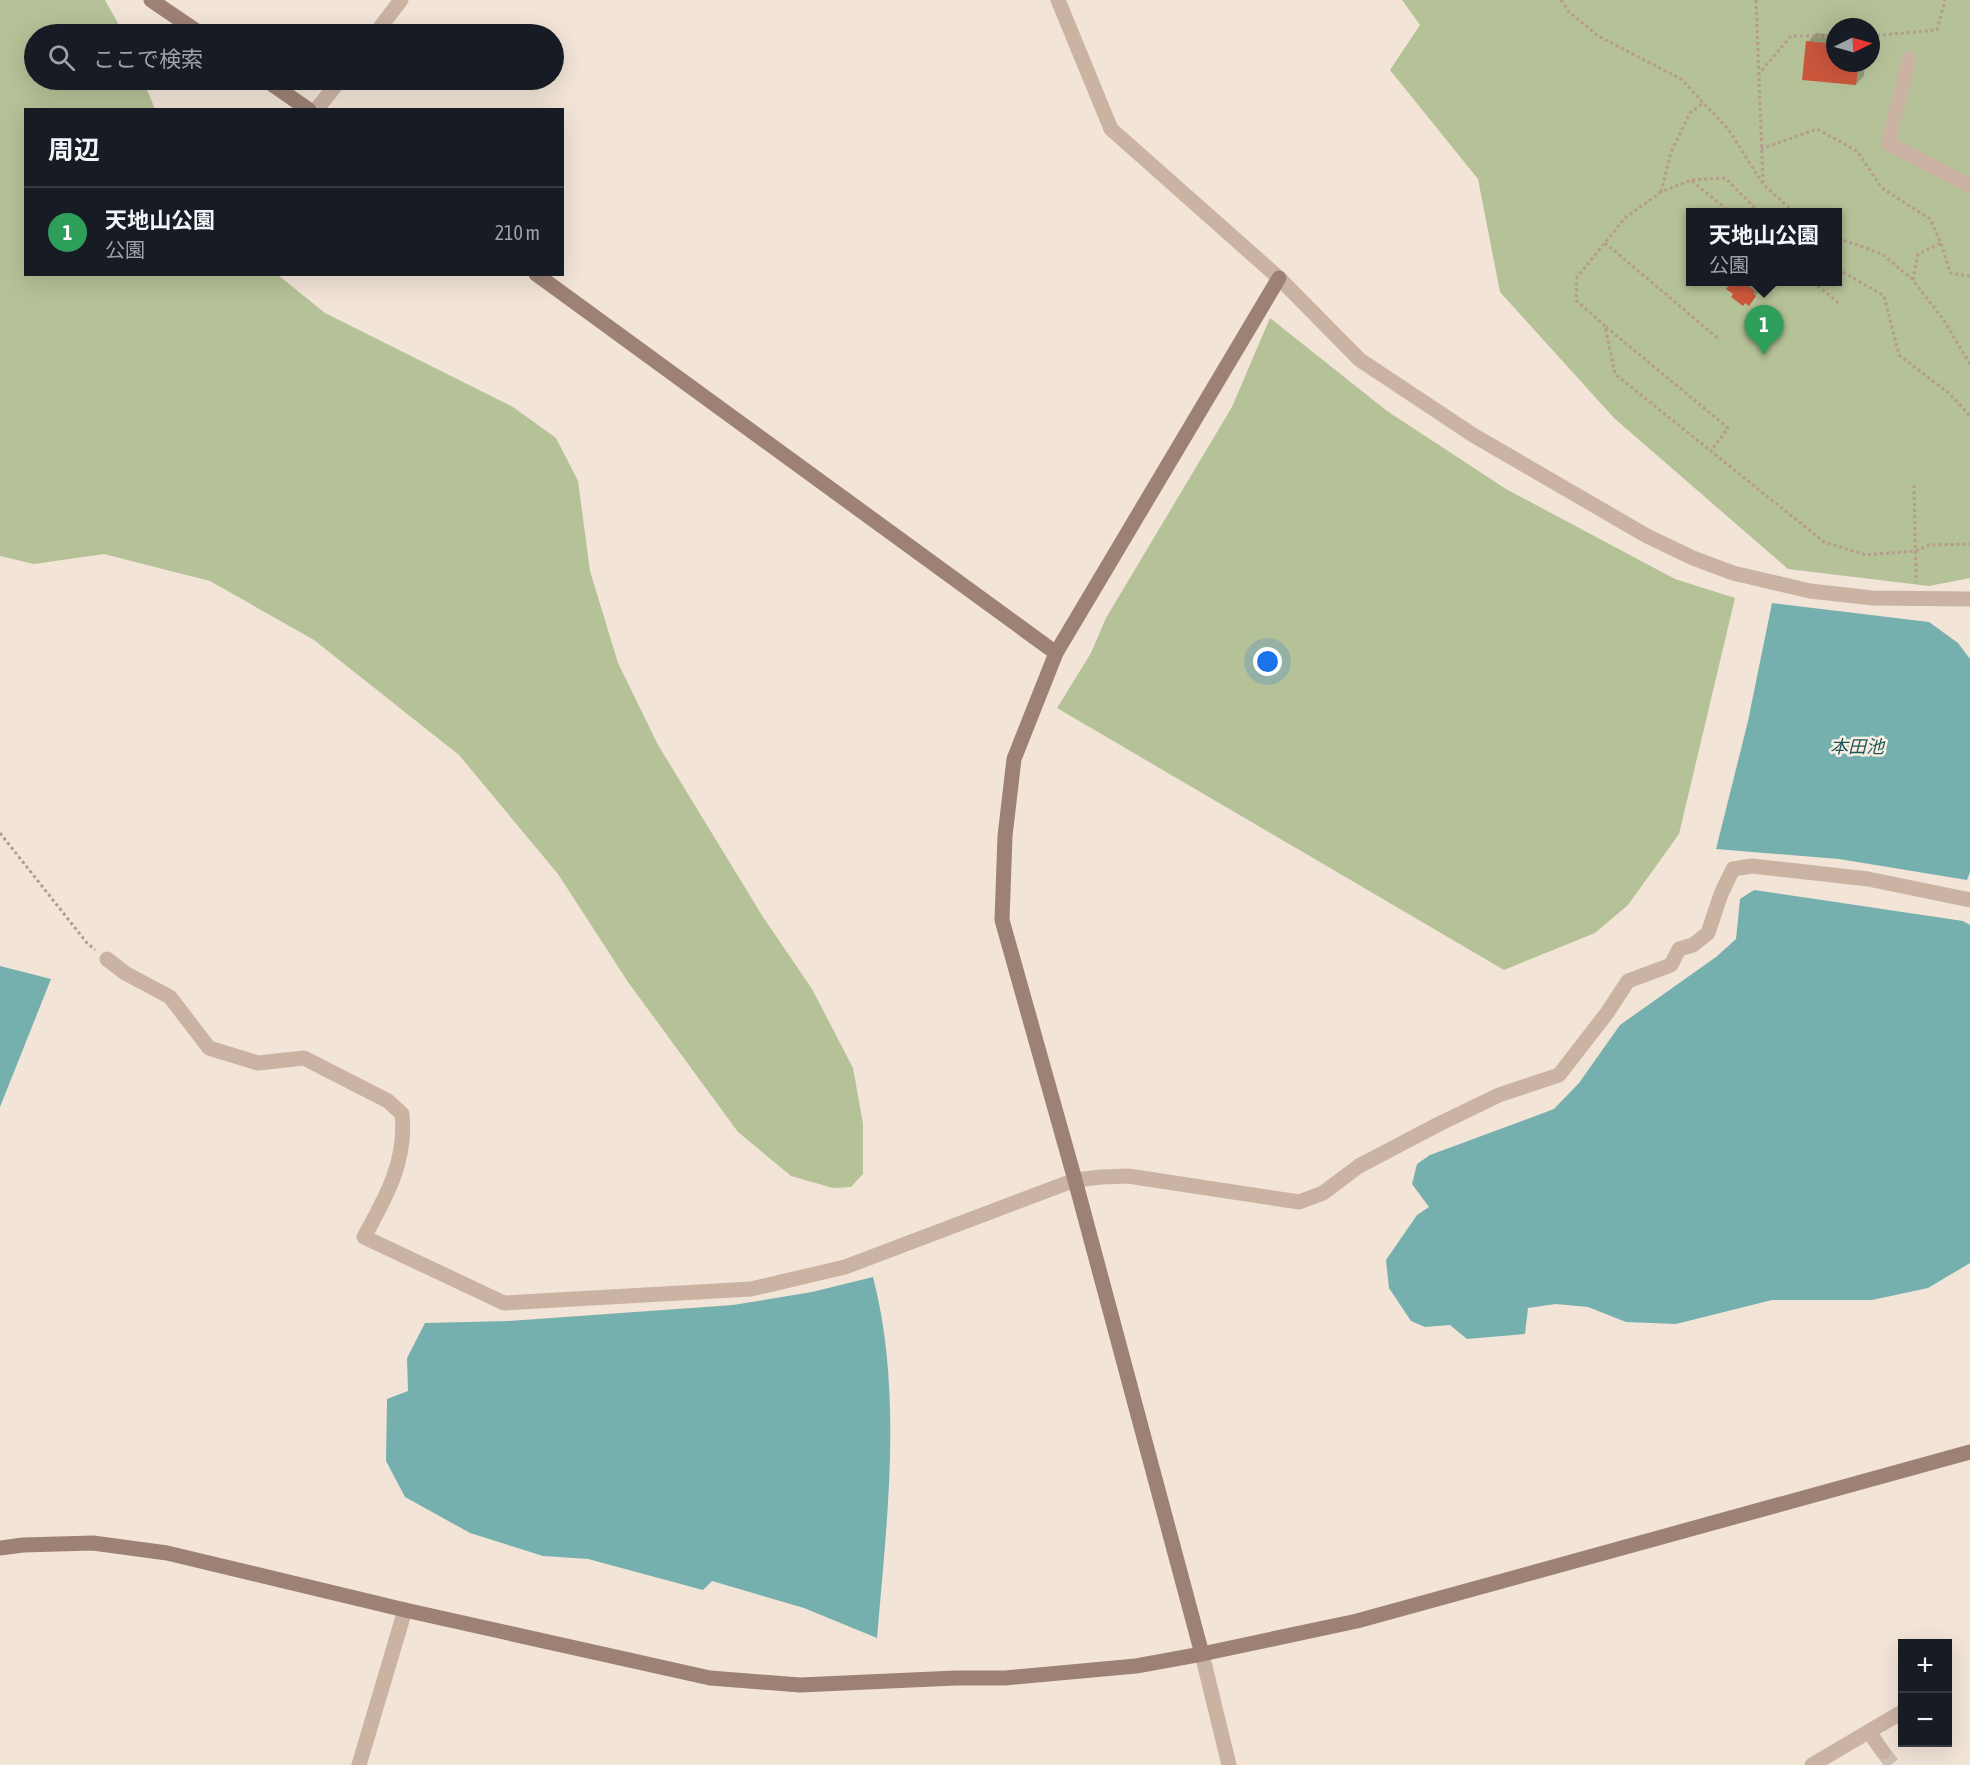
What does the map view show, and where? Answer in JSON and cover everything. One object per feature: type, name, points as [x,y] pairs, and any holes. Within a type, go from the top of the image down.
[{"type":"street","points":[[151,0],[186,24]]},
{"type":"street","points":[[383,24],[401,0]]},
{"type":"street","points":[[1058,0],[1111,129],[1279,278],[1360,360],[1473,435],[1647,536],[1693,558],[1733,573],[1810,591],[1864,597],[1970,599]]},
{"type":"street","points":[[1909,59],[1888,143],[1970,186]]},
{"type":"street","points":[[280,90],[306,108]]},
{"type":"street","points":[[318,108],[332,90]]},
{"type":"street","points":[[539,276],[1056,653]]},
{"type":"street","points":[[1229,1765],[1202,1654],[1075,1180],[1002,920],[1005,836],[1014,759],[1056,653],[1279,278]]},
{"type":"street","points":[[107,959],[125,974],[170,997],[209,1048],[258,1063],[304,1058],[388,1101],[402,1114],[404,1133],[394,1179],[364,1237],[504,1303],[751,1289],[845,1267],[1075,1180],[1128,1176],[1299,1202],[1323,1193],[1359,1166],[1438,1124],[1499,1095],[1559,1075],[1607,1013],[1628,981],[1671,965],[1679,949],[1693,945],[1708,933],[1732,869],[1752,866],[1868,879],[1970,900]]},
{"type":"street","points":[[0,1548],[93,1543],[167,1553],[405,1610],[710,1678],[773,1684],[843,1684],[1046,1675],[1136,1666],[1202,1654],[1369,1617],[1970,1452]]},
{"type":"street","points":[[358,1765],[405,1610]]},
{"type":"street","points":[[1812,1765],[1898,1714]]},
{"type":"street","points":[[1869,1732],[1883,1752]]},
{"type":"path","points":[[1561,0],[1569,12],[1598,36],[1681,79],[1728,129],[1763,184],[1789,208]]},
{"type":"path","points":[[1756,0],[1763,184]]},
{"type":"path","points":[[1880,35],[1937,30],[1945,0]]},
{"type":"path","points":[[1758,75],[1791,36],[1826,36]]},
{"type":"path","points":[[1660,192],[1671,152],[1690,113],[1703,103]]},
{"type":"path","points":[[1761,148],[1817,129],[1857,151],[1882,188],[1930,219],[1941,243],[1950,273],[1970,276]]},
{"type":"path","points":[[1711,451],[1728,428],[1576,300],[1577,276],[1625,218],[1660,192],[1690,180],[1725,178],[1753,208]]},
{"type":"path","points":[[1690,180],[1724,208]]},
{"type":"path","points":[[1842,239],[1882,254],[1913,280],[1945,322],[1970,364]]},
{"type":"path","points":[[1605,243],[1720,340]]},
{"type":"path","points":[[1913,280],[1918,254],[1941,243]]},
{"type":"path","points":[[1842,271],[1884,296],[1899,355],[1950,394],[1970,416]]},
{"type":"path","points":[[1818,286],[1840,304]]},
{"type":"path","points":[[1605,326],[1615,374],[1824,542],[1866,555],[1915,551],[1929,545],[1970,544]]},
{"type":"path","points":[[1914,485],[1916,599]]},
{"type":"path","points":[[0,833],[87,943],[107,959]]},
{"type":"green space","points":[[0,0],[105,0],[118,24],[24,24],[24,90],[147,90],[155,108],[24,108],[24,276],[279,276],[325,313],[513,407],[556,438],[578,481],[590,571],[618,663],[658,745],[763,917],[812,989],[853,1068],[863,1124],[863,1174],[851,1187],[833,1188],[791,1176],[738,1132],[628,982],[558,874],[459,755],[314,640],[210,581],[104,554],[34,564],[0,556]]},
{"type":"green space","points":[[1402,0],[1970,0],[1970,578],[1929,586],[1788,569],[1614,418],[1500,292],[1478,179],[1390,70],[1420,25]]},
{"type":"green space","points":[[1270,318],[1387,411],[1506,489],[1675,579],[1735,598],[1679,834],[1628,905],[1595,933],[1504,970],[1057,708],[1091,653],[1106,618],[1232,407]]},
{"type":"water","name":"本田池","points":[[1772,603],[1929,622],[1958,643],[1970,659],[1970,872],[1967,880],[1839,859],[1716,849],[1748,721]]},
{"type":"water","points":[[1754,890],[1963,921],[1970,925],[1970,1263],[1928,1288],[1872,1300],[1772,1300],[1676,1324],[1626,1322],[1588,1307],[1556,1304],[1528,1308],[1525,1334],[1467,1339],[1450,1325],[1425,1327],[1411,1321],[1389,1288],[1386,1260],[1417,1215],[1429,1207],[1412,1184],[1417,1164],[1430,1155],[1554,1109],[1579,1083],[1620,1025],[1716,957],[1736,939],[1740,899]]},
{"type":"water","points":[[0,966],[51,979],[0,1107]]},
{"type":"water","points":[[873,1277],[888,1366],[890,1411],[888,1503],[877,1638],[804,1608],[712,1581],[703,1590],[588,1559],[543,1556],[470,1533],[405,1497],[386,1461],[387,1399],[408,1391],[407,1358],[425,1323],[509,1321],[733,1305],[812,1292]]},
{"type":"building","points":[[1806,41],[1826,43],[1826,72],[1858,72],[1856,85],[1802,80]]},
{"type":"building","points":[[1729,286],[1748,286],[1755,291],[1753,294],[1756,296],[1749,306],[1745,303],[1743,306],[1731,297],[1733,294],[1726,289]]},
{"type":"tunnel","points":[[1883,1752],[1893,1765]]},
{"type":"place","name":"天地山公園","points":[[1764,355]]}]
